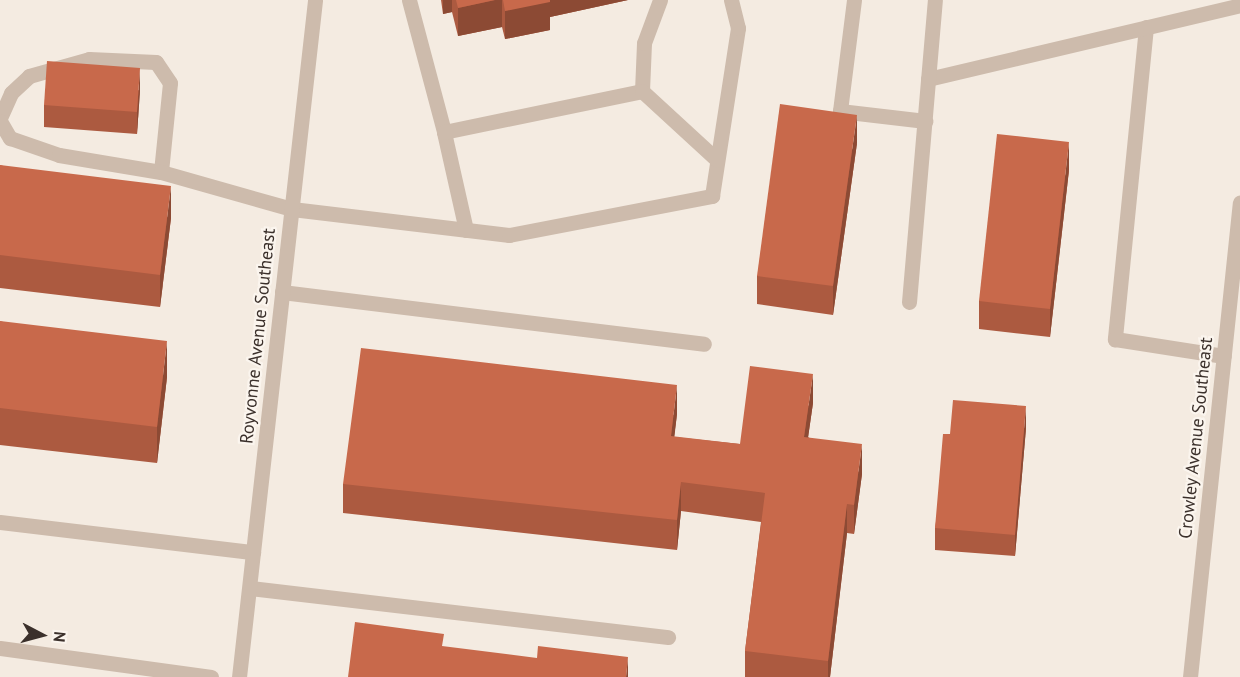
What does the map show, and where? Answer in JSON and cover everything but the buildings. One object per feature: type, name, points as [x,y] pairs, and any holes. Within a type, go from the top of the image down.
[{"type":"street","name":"Royvonne Avenue Southeast","points":[[239,677],[315,0]]},
{"type":"street","points":[[409,0],[444,132],[466,230]]},
{"type":"street","points":[[660,0],[644,43],[642,91],[717,160]]},
{"type":"street","points":[[161,172],[170,83],[156,62],[89,59],[29,76],[11,93],[0,120],[10,138],[59,155],[161,172],[292,209],[508,236],[712,196],[738,28],[731,0]]},
{"type":"street","points":[[854,0],[840,111],[925,121]]},
{"type":"street","points":[[909,302],[935,0]]},
{"type":"street","points":[[928,79],[1240,5]]},
{"type":"street","points":[[1146,27],[1115,339],[1224,356]]},
{"type":"street","points":[[444,132],[642,91]]},
{"type":"street","name":"Crowley Avenue Southeast","points":[[1190,677],[1240,202]]},
{"type":"street","points":[[282,292],[704,344]]},
{"type":"street","points":[[0,522],[254,552]]},
{"type":"street","points":[[250,588],[668,637]]},
{"type":"street","points":[[0,648],[211,677]]}]
